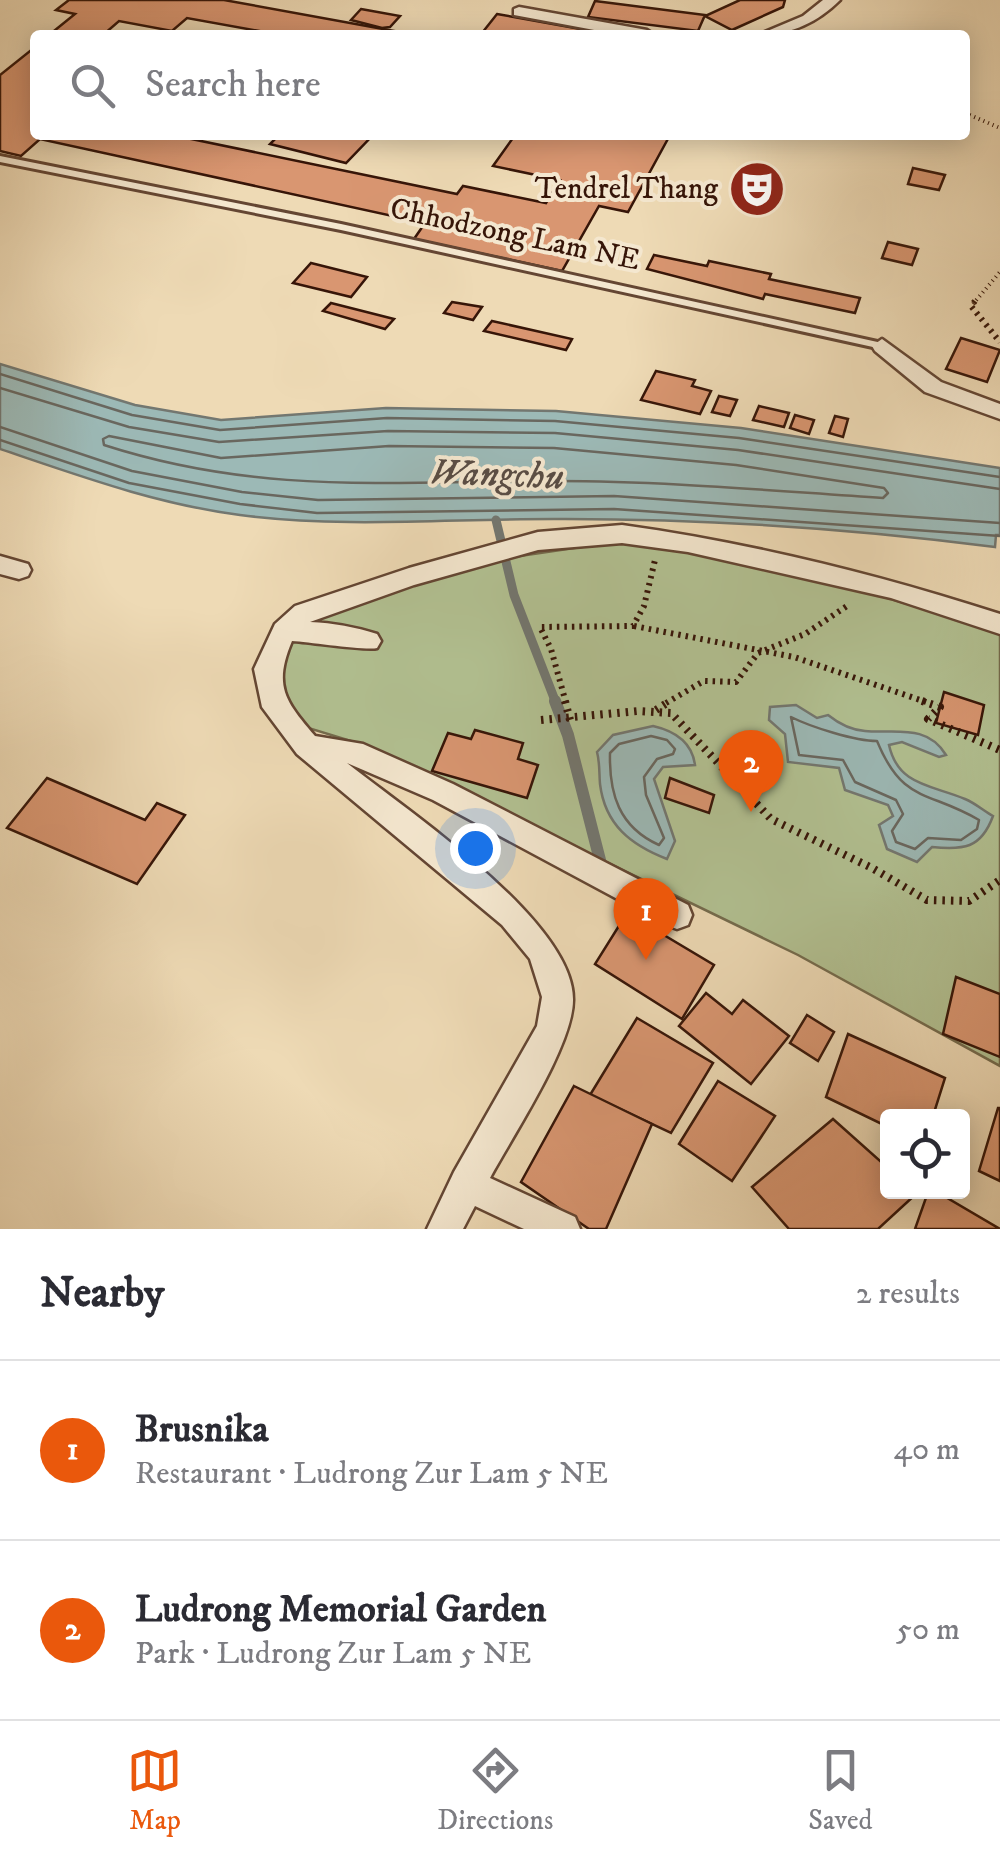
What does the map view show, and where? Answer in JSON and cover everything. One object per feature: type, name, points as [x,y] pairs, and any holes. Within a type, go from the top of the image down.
[{"type":"street","points":[[780,30],[808,20],[832,0]]},
{"type":"street","points":[[519,12],[619,30]]},
{"type":"street","name":"Chhodzong Lam NE","points":[[882,346],[933,387],[1000,412]]},
{"type":"street","points":[[444,1229],[552,1030],[558,998],[543,952],[513,915],[307,746],[275,708],[267,669],[284,631],[304,612],[409,577],[538,542],[622,534],[688,543],[893,588],[1000,624]]},
{"type":"street","points":[[284,631],[337,634],[368,641]]},
{"type":"street","points":[[307,746],[352,752],[442,792],[677,915]]},
{"type":"street","points":[[466,1184],[563,1229]]},
{"type":"lane","name":"Chhodzong Lam NE","points":[[0,159],[342,227],[882,346]]},
{"type":"path","points":[[970,115],[1000,128]]},
{"type":"path","points":[[1000,272],[971,306],[1000,342]]},
{"type":"path","points":[[634,626],[642,616],[655,560],[672,555]]},
{"type":"path","points":[[655,710],[707,677],[722,676],[736,682],[758,652],[806,634],[856,600],[841,596]]},
{"type":"path","points":[[564,721],[551,650],[540,627],[617,631],[634,626],[794,656],[940,707],[928,719],[1000,750]]},
{"type":"path","points":[[541,720],[564,721],[627,708],[671,713],[771,819],[872,868],[926,900],[969,901],[1000,880]]},
{"type":"green space","points":[[622,541],[766,565],[1000,633],[1000,1066],[798,955],[367,746],[305,727],[284,705],[278,670],[288,640],[308,620],[406,586],[513,557]]},
{"type":"water","name":"Wangchu","points":[[0,364],[135,405],[221,420],[386,408],[556,411],[741,428],[1000,468],[1000,535],[996,535],[995,547],[726,523],[618,519],[321,521],[209,510],[118,488],[0,449]]},
{"type":"water","points":[[796,705],[817,718],[828,715],[855,729],[909,732],[929,738],[946,755],[939,757],[902,742],[889,745],[893,759],[918,782],[965,799],[993,816],[983,835],[962,847],[932,847],[917,862],[887,849],[879,825],[893,816],[888,805],[845,790],[839,768],[788,762],[785,734],[769,720],[770,707]]},
{"type":"water","points":[[653,726],[681,739],[695,765],[663,767],[654,779],[675,841],[667,859],[622,832],[608,811],[600,784],[597,752],[613,735]]},
{"type":"building","points":[[69,0],[224,0],[389,30],[253,30],[187,18],[173,30],[119,21],[109,30],[55,30],[75,14],[56,10]]},
{"type":"building","points":[[740,0],[785,0],[783,7],[732,30],[705,16]]},
{"type":"building","points":[[595,1],[705,15],[698,30],[588,17]]},
{"type":"building","points":[[361,9],[400,16],[390,27],[382,28],[351,20]]},
{"type":"building","points":[[497,14],[586,30],[484,30]]},
{"type":"building","points":[[30,51],[30,140],[39,140],[21,156],[0,151],[0,75]]},
{"type":"building","points":[[45,140],[196,140],[457,194],[463,186],[546,203],[560,180],[493,166],[511,140],[667,140],[628,212],[599,206],[562,271],[414,239],[425,223]]},
{"type":"building","points":[[274,140],[368,140],[346,163],[270,144]]},
{"type":"building","points":[[913,168],[945,175],[939,190],[908,184]]},
{"type":"building","points":[[888,242],[918,249],[912,265],[882,258]]},
{"type":"building","points":[[654,255],[707,266],[709,261],[771,274],[769,279],[860,298],[855,313],[765,294],[763,299],[647,269]]},
{"type":"building","points":[[311,263],[367,277],[351,297],[293,283]]},
{"type":"building","points":[[452,302],[482,307],[473,320],[444,313]]},
{"type":"building","points":[[331,303],[394,319],[385,329],[323,311]]},
{"type":"building","points":[[492,321],[572,339],[566,350],[484,331]]},
{"type":"building","points":[[961,338],[1000,350],[987,382],[946,369]]},
{"type":"building","points":[[656,371],[695,380],[692,386],[711,391],[700,414],[641,400]]},
{"type":"building","points":[[719,396],[737,400],[730,416],[712,412]]},
{"type":"building","points":[[759,406],[789,413],[784,427],[753,420]]},
{"type":"building","points":[[795,415],[814,420],[809,434],[790,428]]},
{"type":"building","points":[[835,416],[848,419],[843,437],[829,433]]},
{"type":"building","points":[[944,692],[984,705],[978,735],[936,723]]},
{"type":"building","points":[[475,730],[523,743],[518,759],[538,765],[527,798],[432,771],[448,733],[471,739]]},
{"type":"building","points":[[47,778],[145,820],[157,803],[185,815],[137,884],[7,828]]},
{"type":"building","points":[[670,778],[714,795],[709,813],[665,798]]},
{"type":"building","points":[[627,913],[714,965],[682,1019],[595,964]]},
{"type":"building","points":[[956,977],[1000,994],[1000,1057],[943,1034]]},
{"type":"building","points":[[706,993],[732,1014],[743,1000],[789,1036],[751,1084],[679,1026]]},
{"type":"building","points":[[807,1015],[834,1032],[818,1061],[790,1043]]},
{"type":"building","points":[[637,1018],[713,1063],[671,1133],[590,1095]]},
{"type":"building","points":[[848,1034],[945,1078],[935,1109],[880,1109],[880,1123],[826,1097]]},
{"type":"building","points":[[718,1081],[775,1116],[732,1181],[679,1144]]},
{"type":"building","points":[[574,1086],[652,1124],[606,1229],[589,1229],[521,1182]]},
{"type":"building","points":[[1000,1108],[1000,1181],[979,1171]]},
{"type":"building","points":[[833,1119],[880,1161],[880,1199],[911,1199],[878,1229],[789,1229],[752,1187]]},
{"type":"building","points":[[926,1199],[949,1199],[1000,1229],[915,1229]]},
{"type":"waterway","points":[[496,520],[514,595],[556,703]]},
{"type":"waterway","points":[[555,701],[568,735],[602,868]]},
{"type":"place","name":"Tendrel Thang","points":[[757,189]]},
{"type":"place","name":"Ludrong Memorial Garden","points":[[751,812]]},
{"type":"place","name":"Brusnika","points":[[646,960]]}]
